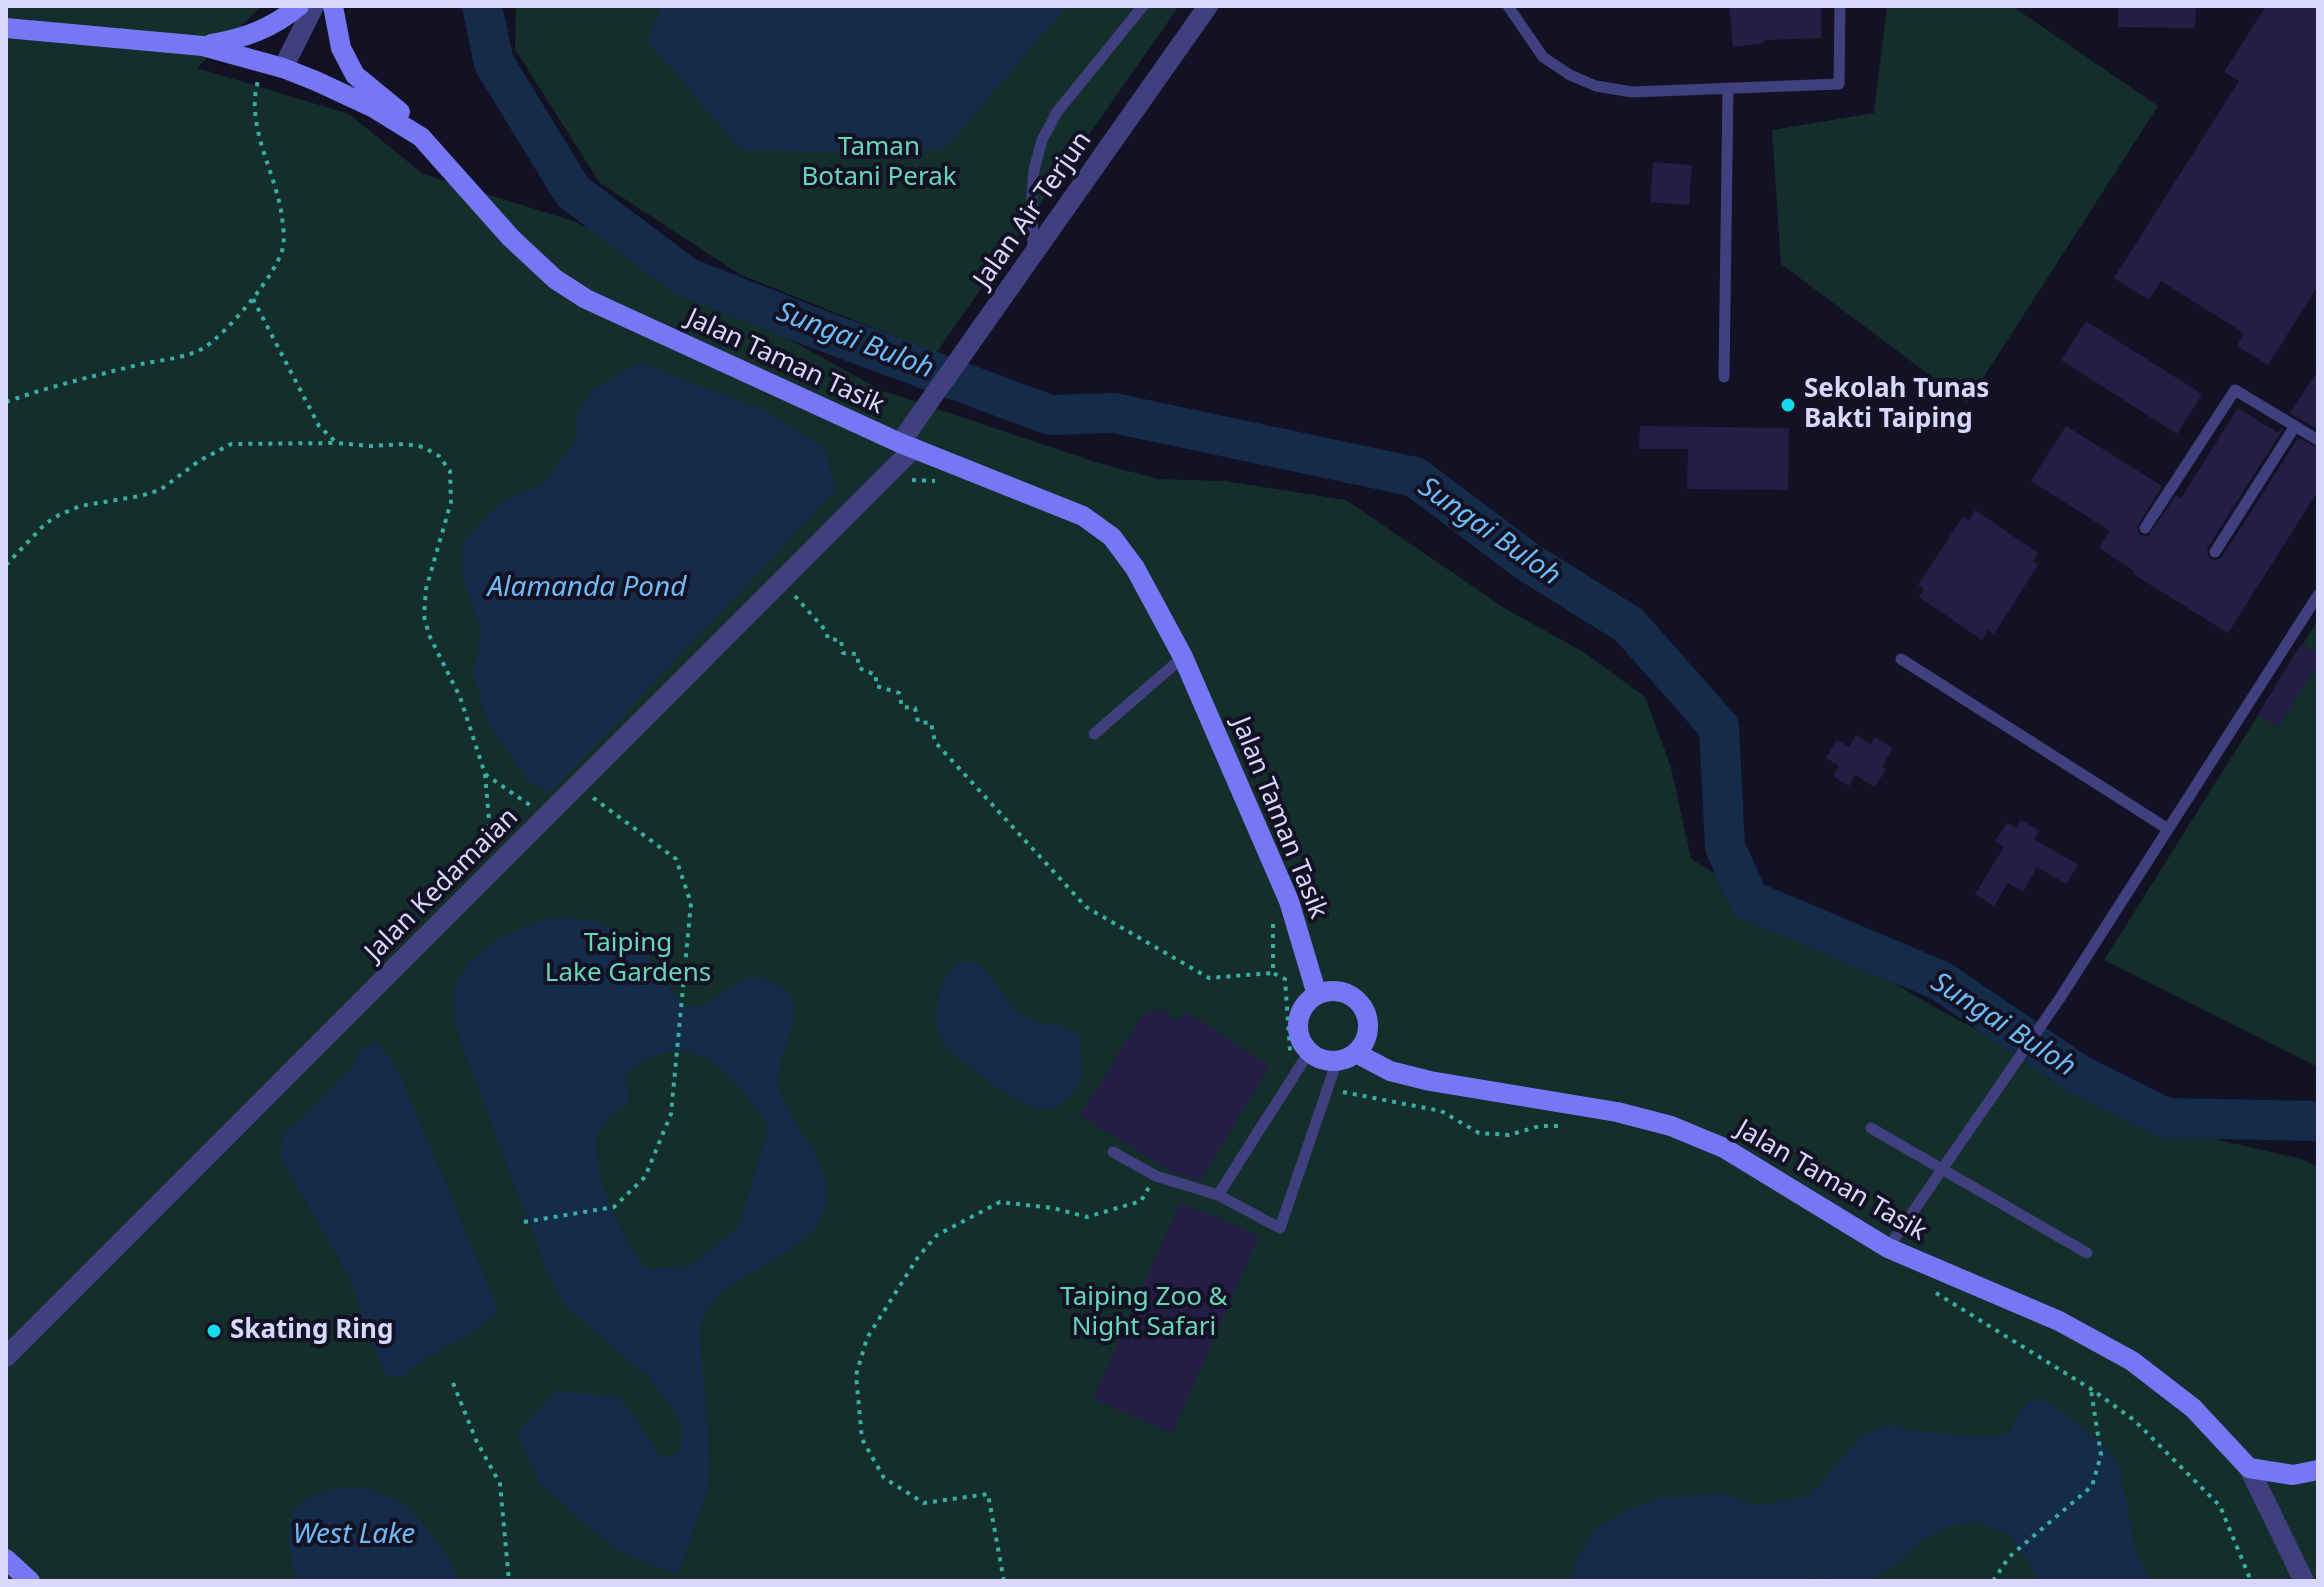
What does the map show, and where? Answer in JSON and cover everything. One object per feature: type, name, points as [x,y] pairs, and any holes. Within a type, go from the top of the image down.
[{"type":"street","points":[[203,46],[244,38],[273,24],[299,6]]},
{"type":"street","points":[[283,68],[314,6]]},
{"type":"street","points":[[333,6],[341,48],[355,75],[398,110],[421,137]]},
{"type":"street","name":"Jalan Air Terjun","points":[[907,446],[923,412],[1208,6]]},
{"type":"street","name":"Jalan Taman Tasik","points":[[6,28],[203,46],[283,68],[374,108],[421,137],[511,238],[555,279],[586,299],[907,446],[1083,516],[1112,537],[1135,568],[1183,657],[1289,901],[1317,995]]},
{"type":"street","name":"Jalan Kedamaian","points":[[6,1357],[892,472],[907,446]]},
{"type":"street","points":[[1309,1052],[1299,1033],[1302,1011],[1317,995],[1339,992],[1358,1002],[1368,1022],[1363,1044],[1347,1057]]},
{"type":"street","name":"Jalan Taman Tasik","points":[[1309,1052],[1318,1058],[1347,1057],[1430,1081],[1617,1112],[1671,1126],[1724,1148],[1888,1248],[2059,1321],[2132,1361],[2193,1408],[2249,1468],[2304,1581]]},
{"type":"street","points":[[2249,1468],[2293,1475],[2318,1470]]},
{"type":"street","points":[[6,1559],[30,1581]]},
{"type":"lane","points":[[1034,254],[1032,195],[1034,170],[1042,140],[1057,112],[1143,6]]},
{"type":"lane","points":[[1508,6],[1543,57],[1570,75],[1596,86],[1632,92],[1839,84],[1840,6]]},
{"type":"lane","points":[[1724,377],[1728,88]]},
{"type":"lane","points":[[2145,528],[2235,390],[2318,440]]},
{"type":"lane","points":[[2215,552],[2295,426]]},
{"type":"lane","points":[[1888,1248],[2060,998],[2318,595]]},
{"type":"lane","points":[[1094,734],[1183,657]]},
{"type":"lane","points":[[1901,659],[2168,829]]},
{"type":"lane","points":[[1218,1195],[1309,1052]]},
{"type":"lane","points":[[1113,1152],[1156,1176],[1218,1195],[1280,1228],[1329,1089],[1347,1057]]},
{"type":"lane","points":[[1871,1128],[2087,1253]]},
{"type":"path","points":[[6,402],[45,388],[204,348],[253,299],[276,266],[284,235],[280,206],[255,111],[254,92],[263,61]]},
{"type":"path","points":[[253,299],[319,426],[337,443]]},
{"type":"path","points":[[6,565],[46,523],[59,515],[80,506],[160,490],[199,461],[231,444],[405,444],[423,447],[439,456],[450,471],[451,502],[426,589],[424,616],[429,635],[460,697],[485,774],[494,870]]},
{"type":"path","points":[[892,472],[910,480],[935,481]]},
{"type":"path","points":[[782,582],[826,631],[828,639],[841,640],[843,653],[857,654],[859,668],[876,675],[876,686],[899,693],[902,707],[915,708],[918,722],[931,723],[935,742],[1086,907],[1209,978],[1273,973],[1285,979],[1291,1058],[1297,1070]]},
{"type":"path","points":[[485,774],[547,816]]},
{"type":"path","points":[[524,1222],[614,1207],[645,1177],[671,1114],[691,903],[676,859],[577,786]]},
{"type":"path","points":[[1273,920],[1273,973]]},
{"type":"path","points":[[1329,1089],[1441,1111],[1479,1133],[1509,1135],[1540,1126],[1565,1125]]},
{"type":"path","points":[[1004,1581],[988,1494],[924,1503],[884,1478],[862,1439],[856,1375],[867,1338],[918,1257],[937,1235],[1000,1202],[1053,1208],[1087,1217],[1141,1201],[1149,1187],[1162,1191]]},
{"type":"path","points":[[1933,1291],[2091,1389],[2134,1420],[2220,1506],[2251,1581]]},
{"type":"path","points":[[453,1383],[476,1440],[500,1484],[509,1581]]},
{"type":"path","points":[[1993,1581],[2009,1557],[2092,1486],[2101,1464],[2091,1389]]},
{"type":"green space","name":"Taiping Lake Gardens","points":[[6,6],[262,6],[197,68],[349,114],[423,174],[576,222],[881,390],[1095,462],[1158,479],[1225,481],[1346,500],[1506,609],[1585,653],[1645,697],[1670,764],[1691,859],[1932,1006],[2157,1126],[2302,1159],[2318,1167],[2318,1581],[6,1581]]},
{"type":"green space","name":"Taman Botani Perak","points":[[516,6],[1179,6],[936,353],[739,274],[599,182],[515,49]]},
{"type":"green space","points":[[1887,6],[2012,6],[2158,106],[1967,403],[1781,264],[1772,130],[1874,113]]},
{"type":"green space","points":[[2318,620],[2318,1067],[2104,960]]},
{"type":"water","points":[[661,6],[1067,6],[944,149],[859,153],[741,150],[648,41]]},
{"type":"water","name":"Alamanda Pond","points":[[640,363],[768,412],[824,448],[836,490],[550,792],[529,781],[487,722],[473,672],[482,633],[463,579],[463,543],[501,502],[541,485],[578,439],[574,420],[592,390]]},
{"type":"water","points":[[559,917],[577,918],[618,932],[651,961],[684,1005],[706,1003],[744,980],[755,978],[783,989],[792,1001],[794,1014],[779,1075],[780,1091],[823,1172],[827,1189],[826,1206],[818,1223],[806,1237],[720,1294],[708,1308],[701,1324],[709,1476],[701,1510],[677,1575],[616,1550],[540,1484],[517,1433],[558,1390],[621,1398],[661,1459],[680,1451],[682,1429],[674,1410],[649,1377],[568,1309],[551,1281],[462,1045],[453,1002],[456,985],[464,969],[491,944],[542,921]],"holes":[[[673,1051],[694,1053],[732,1078],[769,1127],[738,1229],[690,1267],[645,1268],[617,1222],[602,1182],[596,1145],[599,1131],[629,1101],[626,1078],[635,1065]]]},
{"type":"water","points":[[975,962],[988,973],[1008,1002],[1021,1014],[1066,1028],[1080,1036],[1081,1079],[1072,1094],[1055,1108],[1036,1109],[1011,1097],[964,1063],[943,1043],[936,1021],[943,980],[957,963]]},
{"type":"water","points":[[377,1042],[402,1080],[498,1310],[479,1328],[426,1358],[403,1376],[387,1376],[363,1324],[349,1277],[280,1156],[284,1134],[351,1068],[362,1049]]},
{"type":"water","points":[[2045,1399],[2100,1442],[2119,1464],[2136,1553],[2151,1581],[2037,1581],[2030,1563],[2008,1535],[1980,1522],[1952,1526],[1926,1537],[1897,1564],[1867,1581],[1823,1577],[1775,1581],[1570,1581],[1577,1560],[1594,1531],[1627,1510],[1661,1498],[1721,1493],[1758,1506],[1809,1496],[1863,1435],[1890,1425],[1919,1432],[1987,1438],[2010,1433],[2018,1414],[2031,1400]]},
{"type":"water","name":"West Lake","points":[[346,1487],[380,1493],[407,1507],[442,1550],[458,1581],[296,1581],[289,1542],[293,1513],[308,1499]]},
{"type":"building","points":[[1729,6],[1821,6],[1822,38],[1764,40],[1764,43],[1733,47]]},
{"type":"building","points":[[2118,6],[2196,6],[2195,28],[2118,27]]},
{"type":"building","points":[[2266,6],[2318,6],[2318,286],[2268,365],[2237,346],[2244,333],[2161,281],[2149,300],[2114,278],[2239,81],[2224,72]]},
{"type":"building","points":[[1653,162],[1692,165],[1689,205],[1650,202]]},
{"type":"building","points":[[2086,321],[2202,394],[2177,434],[2061,360]]},
{"type":"building","points":[[2318,370],[2318,430],[2290,413]]},
{"type":"building","points":[[2238,408],[2278,433],[2283,429],[2208,547],[2210,559],[2222,557],[2298,438],[2318,448],[2318,491],[2228,633],[2133,574],[2134,571],[2099,548],[2110,531],[2031,481],[2066,426],[2162,486],[2137,527],[2140,535],[2148,536],[2176,495],[2181,498]]},
{"type":"building","points":[[1640,426],[1789,428],[1788,490],[1687,489],[1688,449],[1639,449]]},
{"type":"building","points":[[1975,510],[2038,553],[2033,561],[2038,565],[1994,634],[1988,630],[1982,640],[1919,597],[1924,589],[1918,585],[1963,516],[1969,520]]},
{"type":"building","points":[[2301,644],[2318,654],[2318,664],[2278,727],[2258,714]]},
{"type":"building","points":[[1856,735],[1871,744],[1875,737],[1893,748],[1882,767],[1886,769],[1875,787],[1855,775],[1849,786],[1833,776],[1839,766],[1826,758],[1837,740],[1849,747]]},
{"type":"building","points":[[2021,820],[2040,831],[2034,839],[2078,865],[2066,884],[2037,867],[2023,892],[2008,883],[1994,906],[1975,894],[2004,847],[1995,841],[2007,823],[2016,828]]},
{"type":"building","points":[[1163,1009],[1177,1022],[1186,1012],[1270,1066],[1200,1181],[1174,1173],[1080,1116],[1143,1014]]},
{"type":"building","points":[[1180,1202],[1259,1236],[1172,1433],[1093,1399]]},
{"type":"waterway","name":"Sungai Buloh","points":[[482,6],[494,63],[573,192],[686,277],[1050,415],[1114,413],[1415,477],[1528,562],[1629,625],[1719,727],[1725,847],[1749,900],[1941,981],[2078,1074],[2166,1118],[2318,1121]]},
{"type":"place","name":"Sekolah Tunas Bakti Taiping","points":[[1788,405]]},
{"type":"place","name":"Skating Ring","points":[[214,1331]]},
{"type":"park label","name":"Taiping Zoo & Night Safari","points":[[1144,1313]]}]
